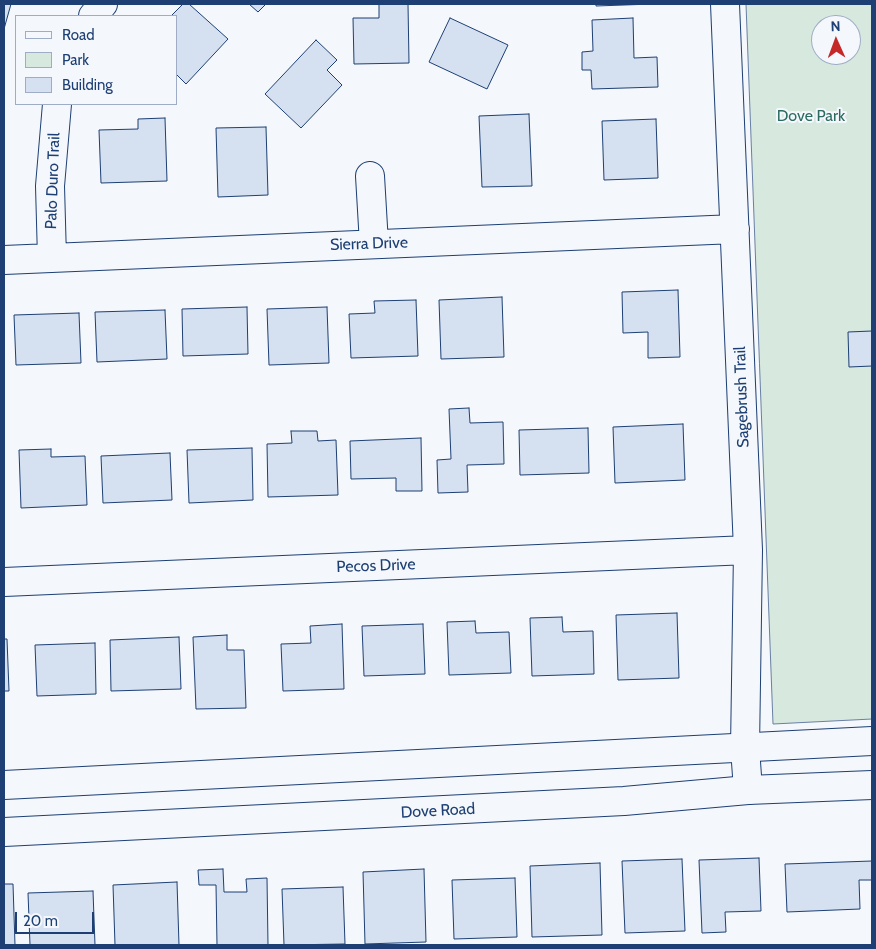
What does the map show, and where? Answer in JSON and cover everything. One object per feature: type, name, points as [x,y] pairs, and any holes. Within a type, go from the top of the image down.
[{"type":"street","points":[[94,15],[103,4]]},
{"type":"street","name":"Sagebrush Trail","points":[[726,4],[748,550],[745,748],[748,790]]},
{"type":"street","name":"Palo Duro Trail","points":[[52,258],[50,186],[57,105]]},
{"type":"street","points":[[370,176],[374,244]]},
{"type":"street","name":"Sierra Drive","points":[[4,260],[735,229]]},
{"type":"street","name":"Pecos Drive","points":[[4,582],[748,550]]},
{"type":"street","points":[[4,785],[872,741]]},
{"type":"street","name":"Dove Road","points":[[4,832],[624,802],[748,790],[872,784]]},
{"type":"green space","name":"Dove Park","points":[[746,4],[872,4],[872,719],[773,724]]},
{"type":"building","points":[[4,4],[11,4],[4,29]]},
{"type":"building","points":[[183,4],[189,4],[228,39],[186,84],[178,76],[178,15],[172,15]]},
{"type":"building","points":[[249,4],[266,4],[258,12]]},
{"type":"building","points":[[379,4],[408,4],[409,63],[354,64],[353,18],[379,18]]},
{"type":"building","points":[[596,4],[652,4],[596,6]]},
{"type":"building","points":[[450,18],[508,45],[487,89],[429,62]]},
{"type":"building","points":[[633,18],[634,58],[657,57],[658,87],[592,89],[591,70],[582,70],[582,52],[593,51],[592,20]]},
{"type":"building","points":[[316,40],[337,60],[327,70],[342,85],[301,128],[265,94]]},
{"type":"building","points":[[529,114],[532,186],[482,187],[479,116]]},
{"type":"building","points":[[165,118],[167,181],[101,183],[99,130],[138,129],[138,119]]},
{"type":"building","points":[[656,119],[658,178],[604,180],[602,121]]},
{"type":"building","points":[[266,127],[268,195],[218,197],[216,128]]},
{"type":"building","points":[[678,290],[680,357],[648,358],[648,332],[623,333],[622,292]]},
{"type":"building","points":[[502,297],[504,357],[441,359],[439,300]]},
{"type":"building","points":[[416,300],[418,356],[351,358],[349,314],[375,313],[374,301]]},
{"type":"building","points":[[247,307],[248,354],[183,356],[182,309]]},
{"type":"building","points":[[327,307],[329,363],[269,365],[267,309]]},
{"type":"building","points":[[165,310],[167,359],[97,362],[95,312]]},
{"type":"building","points":[[79,313],[81,363],[16,365],[14,315]]},
{"type":"building","points":[[872,331],[872,366],[849,367],[848,332]]},
{"type":"building","points":[[469,408],[470,423],[503,422],[504,464],[467,465],[468,492],[438,493],[437,460],[451,459],[449,409]]},
{"type":"building","points":[[683,424],[685,480],[615,483],[613,427]]},
{"type":"building","points":[[588,428],[589,473],[520,475],[519,430]]},
{"type":"building","points":[[291,431],[317,431],[318,441],[336,440],[338,495],[268,497],[267,444],[292,443]]},
{"type":"building","points":[[421,438],[422,491],[396,491],[396,478],[351,479],[350,441]]},
{"type":"building","points":[[252,448],[253,500],[189,503],[187,450]]},
{"type":"building","points":[[51,449],[51,457],[85,456],[87,505],[21,508],[19,450]]},
{"type":"building","points":[[170,453],[172,500],[103,503],[101,456]]},
{"type":"building","points":[[677,613],[679,678],[618,680],[616,615]]},
{"type":"building","points":[[562,617],[563,632],[593,631],[594,674],[532,676],[530,618]]},
{"type":"building","points":[[475,621],[476,633],[509,632],[511,673],[449,675],[447,622]]},
{"type":"building","points":[[342,624],[344,689],[283,691],[281,644],[311,643],[310,626]]},
{"type":"building","points":[[423,624],[425,674],[364,676],[362,626]]},
{"type":"building","points":[[227,635],[227,650],[244,650],[246,708],[196,709],[193,637]]},
{"type":"building","points":[[179,637],[181,689],[111,691],[110,640]]},
{"type":"building","points":[[4,639],[7,639],[9,691],[4,691]]},
{"type":"building","points":[[95,643],[96,694],[37,696],[35,645]]},
{"type":"building","points":[[759,858],[761,911],[725,912],[726,932],[702,933],[699,860]]},
{"type":"building","points":[[682,859],[685,931],[625,933],[622,861]]},
{"type":"building","points":[[872,861],[872,880],[859,880],[860,909],[787,912],[785,864]]},
{"type":"building","points":[[600,863],[602,935],[532,937],[530,866]]},
{"type":"building","points":[[223,869],[224,892],[247,892],[246,879],[267,878],[268,945],[217,945],[216,885],[199,885],[198,870]]},
{"type":"building","points":[[424,869],[426,942],[365,944],[363,872]]},
{"type":"building","points":[[515,878],[517,937],[454,939],[452,880]]},
{"type":"building","points":[[177,882],[179,945],[115,945],[113,885]]},
{"type":"building","points":[[4,884],[13,884],[15,945],[4,945]]},
{"type":"building","points":[[343,887],[345,944],[284,945],[282,889]]},
{"type":"building","points":[[93,891],[95,945],[30,945],[28,893]]}]
